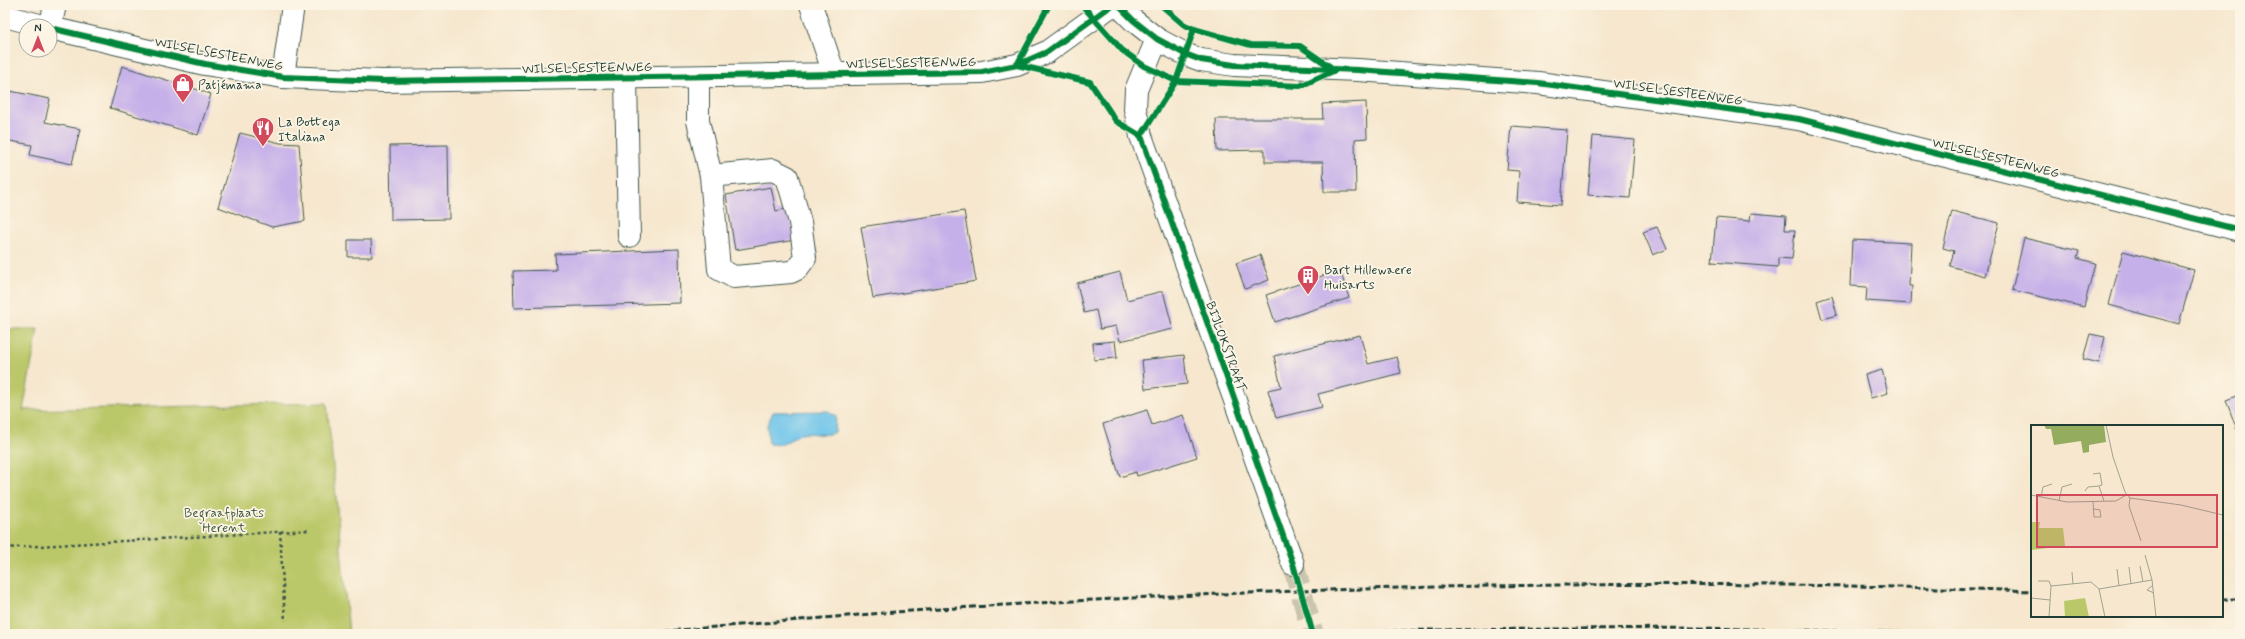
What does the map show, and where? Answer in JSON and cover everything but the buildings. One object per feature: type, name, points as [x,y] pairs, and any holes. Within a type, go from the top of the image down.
[{"type":"street","points":[[52,18],[55,5]]},
{"type":"street","points":[[283,77],[293,5]]},
{"type":"street","points":[[812,5],[834,74]]},
{"type":"street","name":"WILSELSESTEENWEG","points":[[58,30],[205,64],[283,77],[382,81],[982,72],[1018,65],[1047,52],[1112,5]]},
{"type":"street","name":"WILSELSESTEENWEG","points":[[1118,5],[1133,20],[1157,39],[1185,54],[1201,60],[1234,65],[1358,70],[1538,83],[1798,119],[2240,230]]},
{"type":"street","points":[[5,16],[18,19]]},
{"type":"street","name":"BIJLOKSTRAAT","points":[[1157,39],[1136,90],[1135,109],[1141,136],[1293,564]]},
{"type":"street","points":[[698,76],[698,120],[711,176],[719,269],[734,277],[791,272],[797,269],[805,258],[800,222],[787,177],[772,170],[711,176]]},
{"type":"street","points":[[626,78],[629,236]]},
{"type":"path","points":[[5,548],[310,530]]},
{"type":"path","points":[[280,531],[285,621]]},
{"type":"green space","name":"Begraafplaats Herent","points":[[5,329],[38,329],[23,410],[327,403],[349,634],[5,634]]},
{"type":"water","points":[[828,411],[836,416],[835,432],[831,434],[805,433],[781,444],[769,444],[767,426],[773,412]]},
{"type":"tunnel","points":[[1293,564],[1313,634]]},
{"type":"railway","points":[[629,634],[896,612],[1038,603],[1322,590],[1464,586],[1748,585],[2031,591]]},
{"type":"railway","points":[[2223,599],[2240,599]]},
{"type":"railway","points":[[1293,634],[1431,630],[1698,628],[1976,634]]},
{"type":"cycle path","points":[[1049,5],[1017,65],[1090,82],[1116,121],[1141,136]]},
{"type":"cycle path","points":[[1082,5],[1122,50],[1144,66],[1176,81],[1300,86],[1333,71]]},
{"type":"cycle path","points":[[58,30],[205,64],[283,77],[382,81],[982,72],[1017,65],[1047,52],[1112,5]]},
{"type":"cycle path","points":[[1118,5],[1133,20],[1157,39],[1185,54],[1201,60],[1234,65],[1358,70],[1538,83],[1799,119],[2240,230]]},
{"type":"cycle path","points":[[1161,5],[1183,24],[1194,29],[1251,45],[1300,46],[1335,70]]},
{"type":"cycle path","points":[[1141,136],[1176,81],[1194,29]]},
{"type":"cycle path","points":[[1141,136],[1293,564],[1313,634]]},
{"type":"place","name":"Patjémama","points":[[183,104]]},
{"type":"place","name":"La Bottega Italiana","points":[[263,148]]},
{"type":"place","name":"Bart Hillewaere Huisarts","points":[[1308,296]]}]
